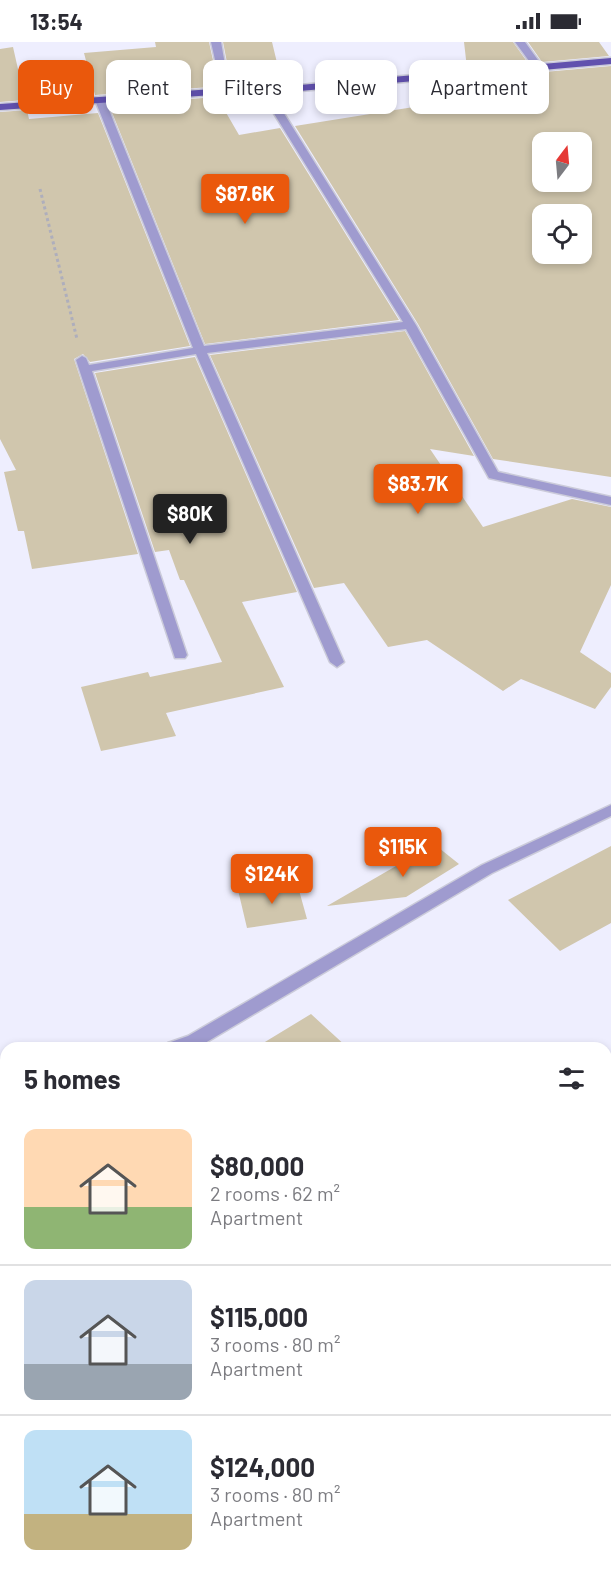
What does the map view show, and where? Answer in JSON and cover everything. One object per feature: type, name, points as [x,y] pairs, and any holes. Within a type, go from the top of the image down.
[{"type":"main road","points":[[549,66],[611,61]]},
{"type":"main road","points":[[303,88],[409,78]]},
{"type":"main road","points":[[0,107],[203,93]]},
{"type":"street","points":[[216,42],[220,60]]},
{"type":"street","points":[[520,42],[533,60]]},
{"type":"street","points":[[100,100],[200,350],[337,662]]},
{"type":"street","points":[[280,114],[410,325],[494,475],[611,501]]},
{"type":"street","points":[[180,655],[83,364],[410,325]]},
{"type":"street","points":[[191,1042],[488,869],[597,819],[611,810]]},
{"type":"path","points":[[40,189],[83,364]]},
{"type":"building","points":[[155,42],[209,42],[213,60],[203,60],[203,88],[191,88],[191,60],[106,60],[106,94],[95,95],[94,60],[86,60],[84,53],[156,47]]},
{"type":"building","points":[[223,42],[272,42],[276,60],[226,60]]},
{"type":"building","points":[[464,42],[513,42],[526,60],[466,60]]},
{"type":"building","points":[[528,42],[599,42],[609,56],[549,61],[541,60]]},
{"type":"building","points":[[13,47],[18,69],[18,101],[0,102],[0,49]]},
{"type":"building","points":[[611,66],[611,477],[493,459],[418,324],[295,126],[370,114],[397,114],[397,110],[409,108],[409,114],[549,114],[549,72]]},
{"type":"building","points":[[203,98],[203,114],[227,114],[239,135],[280,128],[399,320],[205,344],[113,114],[191,114],[191,99]]},
{"type":"building","points":[[18,111],[18,114],[28,114],[29,119],[98,113],[190,346],[90,362],[83,354],[74,359],[138,554],[32,569],[24,531],[18,531],[4,472],[16,470],[0,439],[0,112]]},
{"type":"building","points":[[405,331],[474,456],[430,449],[483,527],[572,499],[611,507],[611,585],[580,652],[611,673],[611,687],[595,709],[521,679],[503,691],[427,640],[388,647],[344,583],[314,588],[210,355]]},
{"type":"building","points":[[195,357],[297,592],[242,602],[284,687],[166,713],[176,736],[101,751],[81,687],[148,672],[150,677],[222,662],[184,580],[180,580],[169,550],[155,552],[95,373]]},
{"type":"building","points":[[434,844],[459,864],[406,897],[327,906]]},
{"type":"building","points":[[611,846],[611,923],[560,951],[508,900]]},
{"type":"building","points":[[297,883],[307,919],[247,928],[238,890]]},
{"type":"building","points":[[311,1014],[341,1042],[265,1042]]}]
